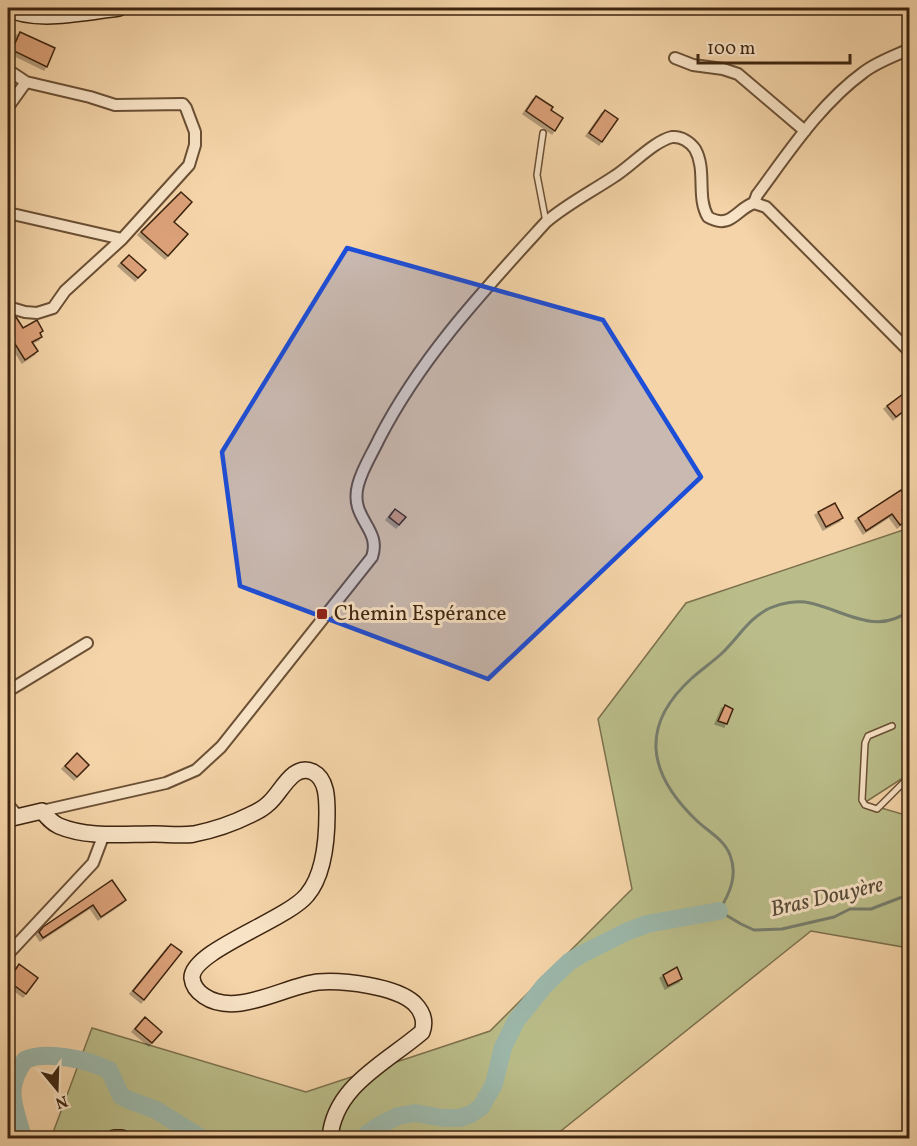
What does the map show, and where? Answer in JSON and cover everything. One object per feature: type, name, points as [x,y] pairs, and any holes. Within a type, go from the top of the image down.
[{"type":"street","points":[[8,11],[42,16],[119,8]]},
{"type":"street","points":[[754,204],[757,195],[806,131],[843,88],[865,70],[909,49]]},
{"type":"street","points":[[675,58],[693,65],[723,69],[738,74],[806,131]]},
{"type":"street","points":[[8,70],[26,82],[80,94],[115,105],[181,104],[186,108],[195,132],[195,145],[189,165],[122,239],[65,291],[53,308],[31,313],[8,307]]},
{"type":"street","points":[[8,107],[26,82]]},
{"type":"street","points":[[8,805],[13,818],[166,783],[196,770],[221,747],[372,557],[375,543],[359,513],[358,486],[392,415],[413,380],[437,347],[546,222],[564,207],[615,176],[659,143],[675,136],[685,139],[696,150],[700,166],[703,206],[708,217],[720,222],[727,220],[749,205],[766,207],[909,352]]},
{"type":"street","points":[[8,213],[122,239]]},
{"type":"street","points":[[8,691],[87,643]]},
{"type":"street","points":[[42,811],[55,824],[65,828],[104,834],[191,835],[228,825],[267,806],[295,773],[310,770],[320,778],[324,785],[327,814],[319,872],[307,895],[285,913],[207,956],[194,969],[192,976],[196,991],[220,1003],[244,1003],[286,989],[317,982],[337,982],[378,988],[395,993],[416,1005],[423,1016],[422,1032],[350,1089],[334,1115],[330,1138]]},
{"type":"street","points":[[8,954],[93,863],[104,834]]},
{"type":"street","points":[[114,1138],[122,1138]]},
{"type":"lane","points":[[543,134],[537,176],[546,222]]},
{"type":"lane","points":[[892,726],[868,736],[865,742],[862,801],[865,805],[877,810],[909,776]]},
{"type":"highlighted area","points":[[347,248],[603,320],[701,477],[488,679],[240,586],[222,452]]},
{"type":"green space","points":[[909,528],[909,774],[864,803],[909,816],[909,948],[811,931],[552,1138],[51,1138],[92,1028],[306,1092],[490,1031],[632,889],[598,719],[686,603]]},
{"type":"building","points":[[20,32],[55,48],[47,67],[12,50]]},
{"type":"building","points":[[536,96],[553,107],[551,110],[563,118],[555,131],[526,111]]},
{"type":"building","points":[[605,110],[618,119],[602,142],[589,133]]},
{"type":"building","points":[[181,192],[192,202],[174,222],[188,234],[168,256],[141,232]]},
{"type":"building","points":[[129,255],[146,270],[138,278],[121,263]]},
{"type":"building","points":[[16,317],[23,328],[37,320],[43,331],[40,333],[42,337],[32,342],[38,351],[25,360],[12,339],[8,342],[8,318]]},
{"type":"building","points":[[903,394],[909,407],[896,417],[887,406]]},
{"type":"building","points":[[901,490],[909,503],[902,510],[908,519],[900,525],[892,514],[866,531],[858,518]]},
{"type":"building","points":[[835,503],[843,518],[826,527],[818,512]]},
{"type":"building","points":[[395,509],[406,517],[399,525],[389,517]]},
{"type":"building","points":[[725,705],[733,709],[727,724],[718,721]]},
{"type":"building","points":[[77,753],[89,765],[77,777],[65,766]]},
{"type":"building","points":[[112,880],[126,900],[101,917],[93,905],[43,938],[39,932],[43,927]]},
{"type":"building","points":[[171,944],[182,952],[144,1000],[133,991]]},
{"type":"building","points":[[19,964],[38,978],[26,994],[8,981]]},
{"type":"building","points":[[677,967],[682,979],[668,986],[663,975]]},
{"type":"building","points":[[145,1017],[162,1032],[152,1043],[135,1029]]},
{"type":"waterway","name":"Bras Douyère","points":[[910,610],[897,618],[885,621],[860,619],[805,602],[790,602],[762,612],[717,658],[692,678],[675,696],[664,713],[657,731],[656,748],[659,766],[667,784],[679,801],[719,840],[730,855],[733,877],[719,911],[741,924],[754,930],[782,929],[834,917],[850,909],[871,909],[910,894]]},
{"type":"waterway","points":[[365,1138],[380,1125],[398,1116],[415,1113],[443,1118],[460,1118],[481,1107],[494,1084],[503,1047],[516,1021],[544,986],[569,962],[626,932],[647,924],[719,911]]},
{"type":"waterway","points":[[23,1138],[14,1107],[14,1080],[25,1060],[44,1056],[67,1057],[109,1070],[121,1096],[156,1110],[201,1138]]},
{"type":"place","name":"Chemin Espérance","points":[[322,614]]}]
